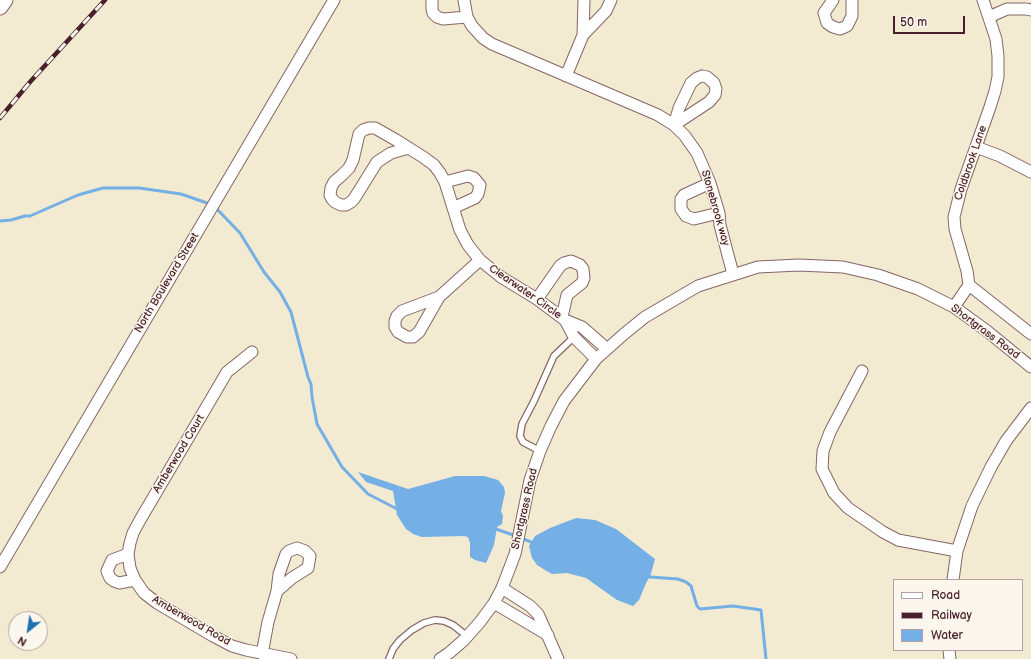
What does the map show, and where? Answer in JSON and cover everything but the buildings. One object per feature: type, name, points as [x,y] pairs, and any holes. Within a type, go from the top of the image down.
[{"type":"main road","points":[[0,7],[5,0]]},
{"type":"street","name":"North Boulevard Street","points":[[0,567],[334,0]]},
{"type":"street","points":[[432,0],[433,13],[442,19],[467,17],[464,0]]},
{"type":"street","points":[[566,76],[583,35],[584,0]]},
{"type":"street","points":[[583,35],[606,11],[611,0]]},
{"type":"street","points":[[833,0],[824,13],[827,23],[840,29],[847,26],[852,16],[852,0]]},
{"type":"street","name":"Coldbrook Lane","points":[[968,285],[967,271],[955,229],[954,217],[961,189],[995,91],[998,77],[996,39],[983,0]]},
{"type":"street","points":[[989,17],[1007,9],[1031,10]]},
{"type":"street","name":"Stonebrook way","points":[[467,17],[477,32],[492,44],[658,115],[685,136],[697,153],[710,183],[719,212],[720,225],[733,274]]},
{"type":"street","name":"Clearwater Circle","points":[[409,148],[391,153],[377,162],[351,202],[346,205],[341,205],[332,199],[330,195],[330,188],[351,164],[356,153],[359,134],[363,130],[375,128],[409,148],[434,165],[440,172],[460,230],[468,245],[480,260],[501,277],[564,318],[582,327],[607,349]]},
{"type":"street","points":[[976,146],[1000,156],[1031,172]]},
{"type":"street","points":[[444,182],[468,176],[474,178],[480,186],[478,194],[475,198],[453,208]]},
{"type":"street","points":[[710,183],[684,195],[681,199],[681,209],[686,216],[694,219],[719,212]]},
{"type":"street","points":[[439,297],[480,260]]},
{"type":"street","points":[[537,299],[560,266],[571,261],[580,265],[583,269],[584,278],[582,283],[567,295],[564,318]]},
{"type":"street","name":"Shortgrass Road","points":[[440,659],[468,636],[494,603],[502,588],[515,554],[530,480],[540,451],[564,401],[596,359],[607,349],[645,318],[698,286],[758,267],[799,265],[843,267],[878,275],[918,289],[954,307],[987,331],[1031,367]]},
{"type":"street","points":[[954,307],[968,285],[1031,334]]},
{"type":"street","name":"Clearwater Circle","points":[[564,318],[574,337],[596,359]]},
{"type":"street","name":"Amberwood Court","points":[[130,568],[128,554],[133,533],[140,520],[227,372],[252,352]]},
{"type":"street","points":[[862,371],[830,432],[823,451],[822,469],[834,493],[848,508],[883,532],[898,540],[957,551]]},
{"type":"street","points":[[953,579],[957,551],[972,506],[991,467],[1006,441],[1031,408]]},
{"type":"street","points":[[128,554],[112,560],[107,571],[110,578],[119,583],[135,580]]},
{"type":"street","name":"Amberwood Road","points":[[130,568],[135,580],[144,593],[157,603],[213,636],[232,646],[262,654],[291,659]]},
{"type":"street","points":[[502,588],[530,606],[538,614],[558,659]]},
{"type":"street","points":[[262,654],[268,622],[277,591]]},
{"type":"street","points":[[494,603],[548,635]]},
{"type":"lane","points":[[540,451],[523,442],[520,436],[522,424],[554,356],[574,337]]},
{"type":"lane","points":[[389,659],[392,649],[400,640],[412,630],[424,623],[435,620],[444,621],[453,625],[468,636]]},
{"type":"water","points":[[358,472],[408,489],[455,476],[484,476],[498,480],[504,487],[505,493],[501,511],[503,516],[502,524],[497,527],[494,545],[486,563],[470,557],[470,543],[468,537],[422,537],[413,534],[406,529],[397,515],[393,491],[366,482]]},
{"type":"water","points":[[576,518],[595,520],[616,529],[655,559],[650,577],[639,600],[633,606],[617,600],[586,578],[567,573],[552,574],[537,565],[532,558],[529,546],[535,536],[550,528]]},
{"type":"waterway","points":[[0,221],[30,216],[78,195],[103,188],[139,188],[181,194],[210,204]]},
{"type":"waterway","points":[[215,207],[240,233],[264,272],[280,292],[291,312],[311,384],[317,424],[342,467],[368,494],[399,510]]},
{"type":"waterway","points":[[493,528],[516,536]]},
{"type":"waterway","points":[[521,538],[531,542]]},
{"type":"waterway","points":[[650,577],[678,579],[686,582],[691,586],[697,606],[700,609],[733,606],[761,610],[766,659]]},
{"type":"railway","points":[[0,118],[30,82],[105,0]]}]
